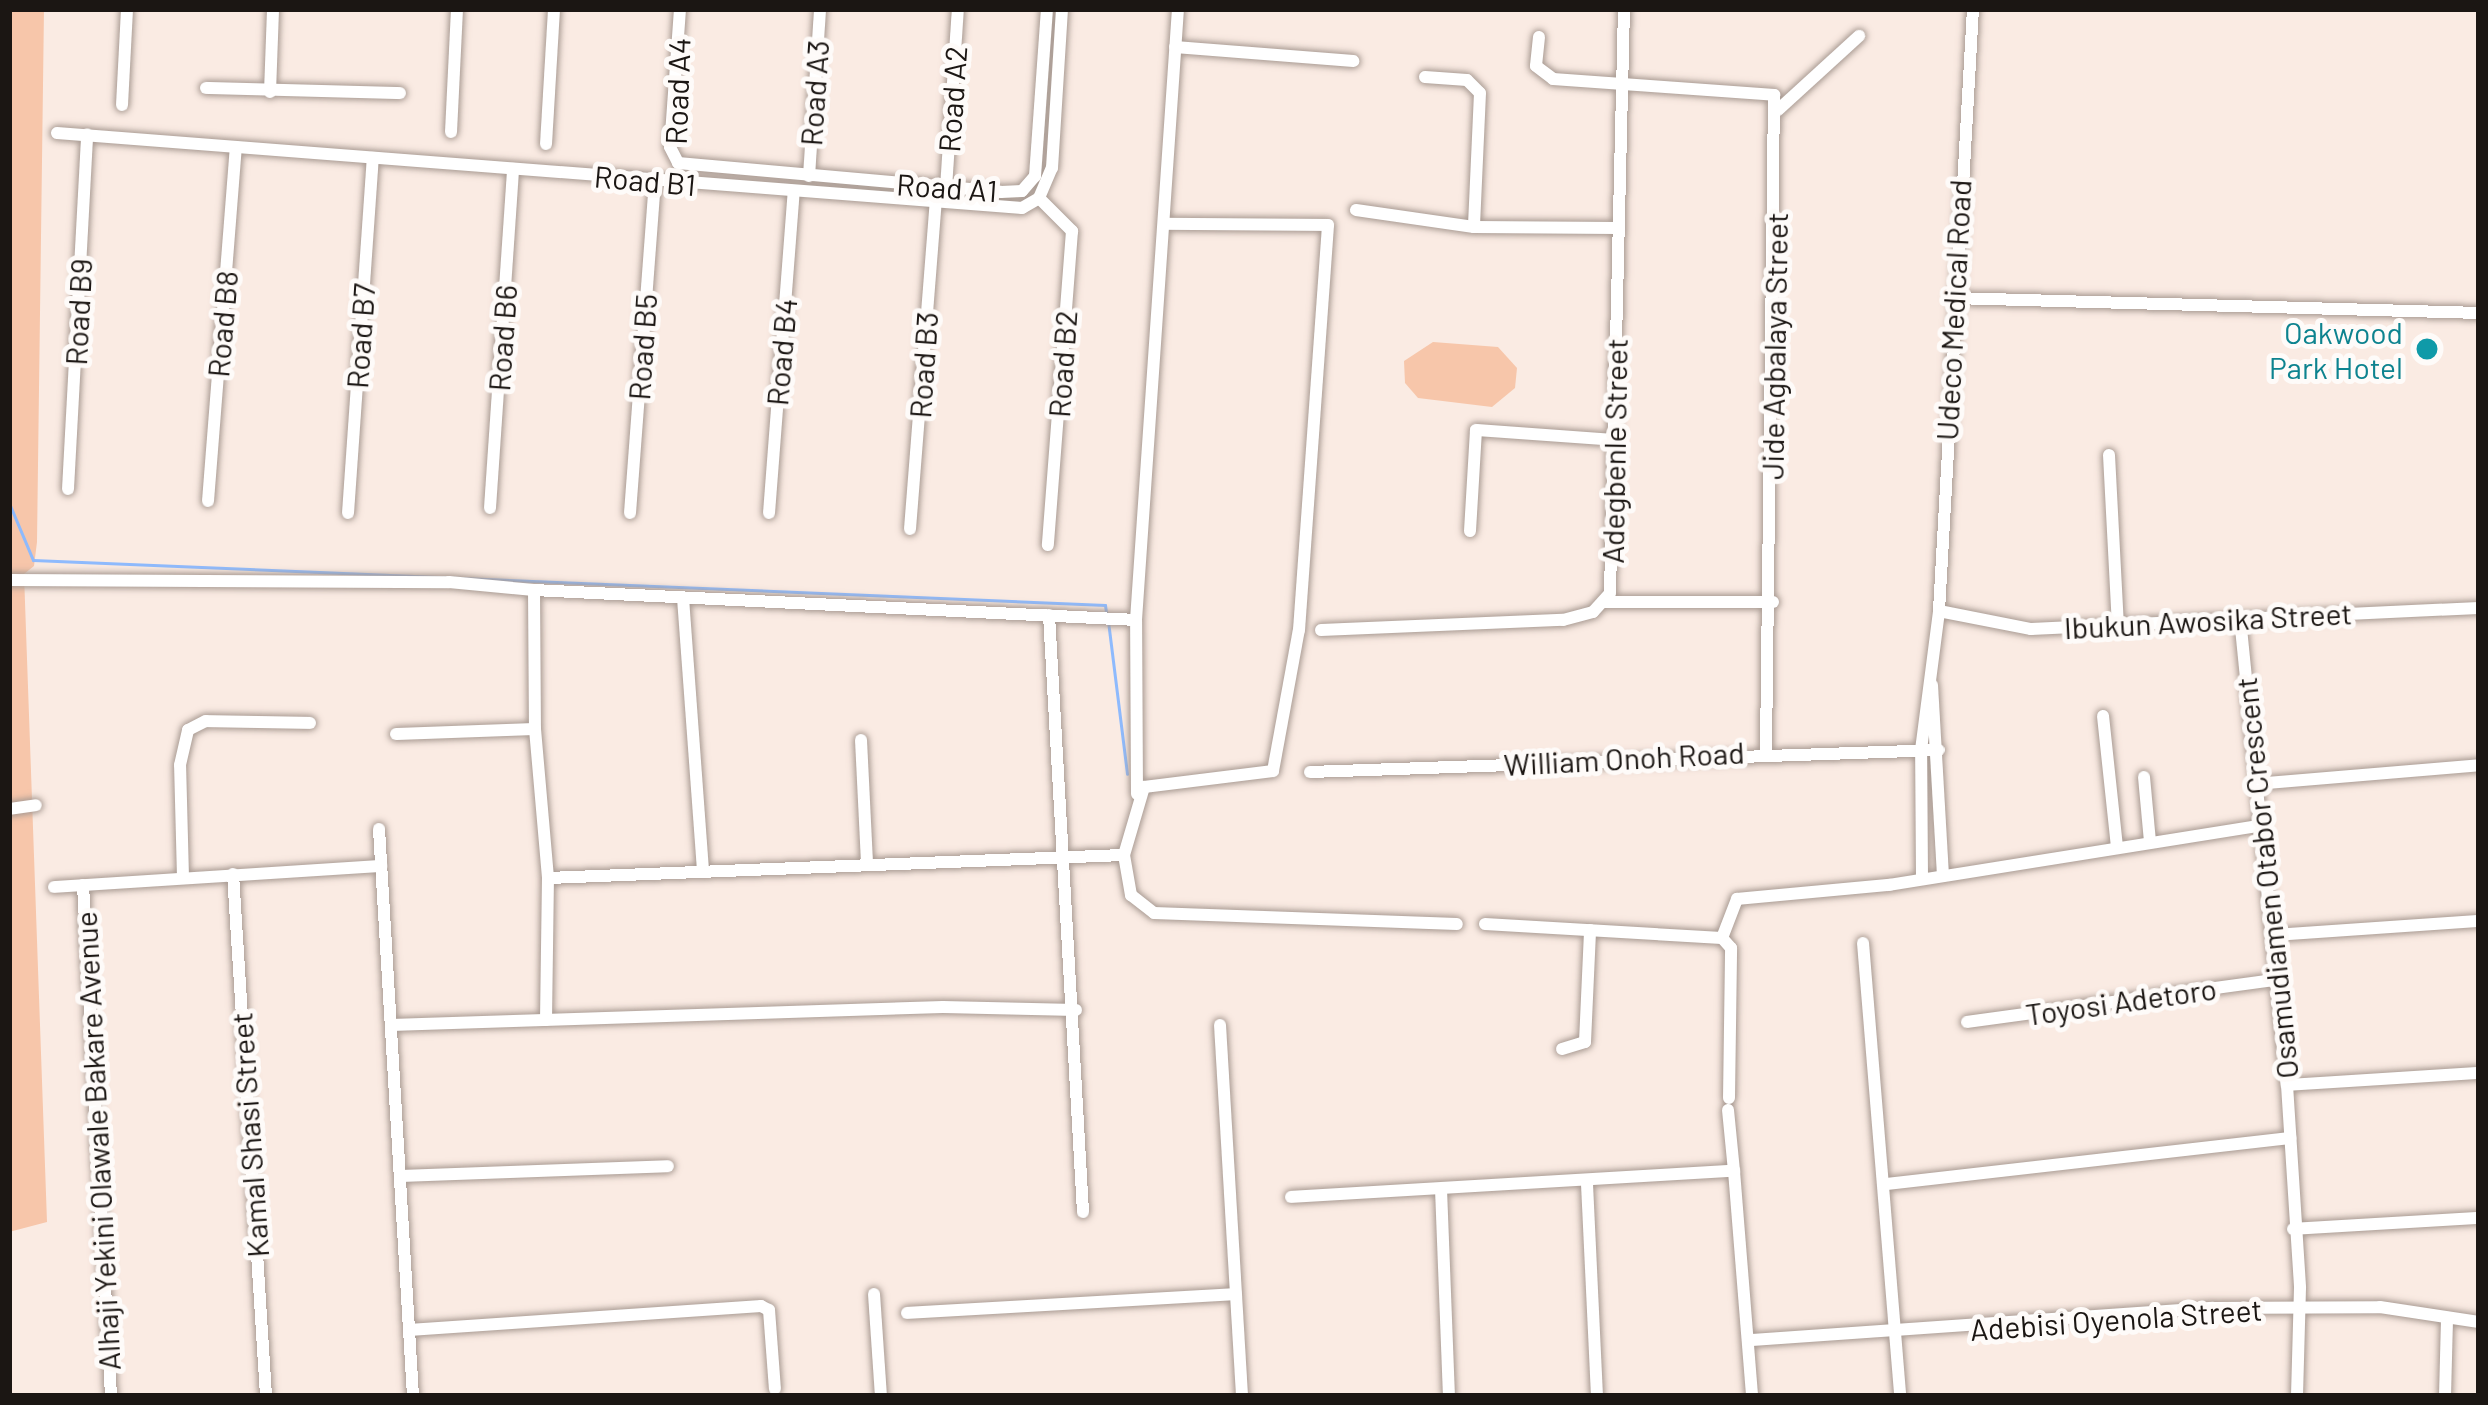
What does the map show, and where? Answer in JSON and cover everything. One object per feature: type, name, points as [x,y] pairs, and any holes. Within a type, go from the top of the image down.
[{"type":"street","points":[[122,105],[127,9]]},
{"type":"street","points":[[270,92],[274,9]]},
{"type":"street","points":[[451,132],[457,9]]},
{"type":"street","points":[[546,144],[554,9]]},
{"type":"street","name":"Road A4","points":[[680,9],[670,147],[686,167]]},
{"type":"street","name":"Road A3","points":[[808,176],[820,9]]},
{"type":"street","name":"Road A2","points":[[946,188],[958,9]]},
{"type":"street","name":"Road A1","points":[[686,167],[946,188],[1029,187],[1047,9]]},
{"type":"street","points":[[1039,198],[1052,168],[1062,9]]},
{"type":"street","points":[[1178,9],[1136,620],[1138,794],[1124,855],[1131,895],[1154,913],[1457,924]]},
{"type":"street","name":"Adegbenle Street","points":[[1321,630],[1563,620],[1603,602],[1612,580],[1624,9]]},
{"type":"street","name":"Udeco Medical Road","points":[[1932,684],[1972,9]]},
{"type":"street","points":[[1539,37],[1536,66],[1545,76],[1620,86],[1761,89],[1774,95],[1778,110],[1859,36]]},
{"type":"street","points":[[1175,47],[1353,62]]},
{"type":"street","points":[[1425,76],[1467,80],[1480,93],[1474,227]]},
{"type":"street","points":[[206,88],[400,93]]},
{"type":"street","name":"Jide Agbalaya Street","points":[[1766,752],[1773,602],[1778,110]]},
{"type":"street","name":"Road B1","points":[[57,133],[1022,208],[1039,198]]},
{"type":"street","name":"Road B9","points":[[68,489],[88,136]]},
{"type":"street","name":"Road B8","points":[[208,501],[236,147]]},
{"type":"street","name":"Road B7","points":[[347,513],[373,158]]},
{"type":"street","name":"Road B6","points":[[490,508],[513,169]]},
{"type":"street","name":"Road B5","points":[[630,513],[655,181]]},
{"type":"street","name":"Road B4","points":[[769,513],[794,190]]},
{"type":"street","name":"Road B2","points":[[1039,198],[1072,231],[1048,544]]},
{"type":"street","name":"Road B3","points":[[910,529],[936,202]]},
{"type":"street","points":[[1356,210],[1474,227],[1617,228]]},
{"type":"street","points":[[1138,794],[1192,777],[1273,771],[1299,630],[1328,225],[1166,224]]},
{"type":"street","points":[[1953,298],[2117,298],[2479,313]]},
{"type":"street","points":[[1470,531],[1476,430],[1615,440]]},
{"type":"street","points":[[2109,455],[2117,624]]},
{"type":"street","points":[[9,580],[427,581],[1136,620]]},
{"type":"street","points":[[534,590],[535,729],[548,878],[546,1020]]},
{"type":"street","points":[[683,598],[703,872]]},
{"type":"street","points":[[1603,602],[1773,602]]},
{"type":"street","name":"Ibukun Awosika Street","points":[[1939,611],[2016,629],[2479,608]]},
{"type":"street","points":[[1048,615],[1076,1010],[1083,1213]]},
{"type":"street","name":"Osamudiamen Otabor Crescent","points":[[2240,618],[2257,826],[2287,1085],[2300,1307],[2297,1396]]},
{"type":"street","points":[[1922,878],[1921,750],[1932,684]]},
{"type":"street","points":[[1932,684],[1943,874]]},
{"type":"street","points":[[2103,716],[2116,847]]},
{"type":"street","points":[[183,878],[180,765],[188,730],[206,721],[310,723]]},
{"type":"street","points":[[396,734],[535,729]]},
{"type":"street","points":[[861,740],[867,864]]},
{"type":"street","name":"William Onoh Road","points":[[1310,772],[1766,752],[1939,750]]},
{"type":"street","points":[[2255,784],[2479,765]]},
{"type":"street","points":[[2144,776],[2150,842]]},
{"type":"street","points":[[9,809],[35,806]]},
{"type":"street","points":[[1722,938],[1737,899],[1922,878],[2257,826]]},
{"type":"street","points":[[379,829],[413,1396]]},
{"type":"street","points":[[548,878],[1124,855]]},
{"type":"street","points":[[54,887],[381,866]]},
{"type":"street","name":"Kamal Shasi Street","points":[[232,874],[266,1396]]},
{"type":"street","name":"Alhaji Yekini Olawale Bakare Avenue","points":[[82,885],[112,1396]]},
{"type":"street","points":[[2273,935],[2479,920]]},
{"type":"street","points":[[1485,924],[1722,938],[1731,948],[1729,1104],[1752,1340],[1752,1396]]},
{"type":"street","points":[[1562,1049],[1585,1042],[1590,930]]},
{"type":"street","points":[[1863,944],[1900,1396]]},
{"type":"street","name":"Toyosi Adetoro","points":[[1967,1022],[2275,980]]},
{"type":"street","points":[[391,1025],[1076,1010]]},
{"type":"street","points":[[1220,1025],[1242,1396]]},
{"type":"street","points":[[2287,1085],[2479,1073]]},
{"type":"street","points":[[1886,1184],[2290,1138]]},
{"type":"street","points":[[400,1176],[668,1166]]},
{"type":"street","points":[[1291,1197],[1587,1184],[1734,1171]]},
{"type":"street","points":[[1587,1184],[1597,1396]]},
{"type":"street","points":[[1441,1189],[1449,1396]]},
{"type":"street","points":[[2293,1229],[2479,1217]]},
{"type":"street","points":[[874,1294],[881,1396]]},
{"type":"street","points":[[908,1313],[1235,1294]]},
{"type":"street","points":[[409,1330],[761,1306],[769,1310],[775,1389]]},
{"type":"street","name":"Adebisi Oyenola Street","points":[[1752,1340],[1897,1335],[2300,1307],[2479,1322]]},
{"type":"street","points":[[2445,1396],[2447,1318]]},
{"type":"shaded area","points":[[9,9],[44,9],[37,542],[34,566],[24,574],[47,1222],[9,1232]]},
{"type":"shaded area","points":[[1433,342],[1498,347],[1517,368],[1515,388],[1492,407],[1418,398],[1405,383],[1404,361]]},
{"type":"waterway","points":[[9,503],[33,560],[1105,605],[1106,612]]},
{"type":"waterway","points":[[1108,621],[1127,774]]},
{"type":"place","name":"Oakwood Park Hotel","points":[[2427,349]]}]
